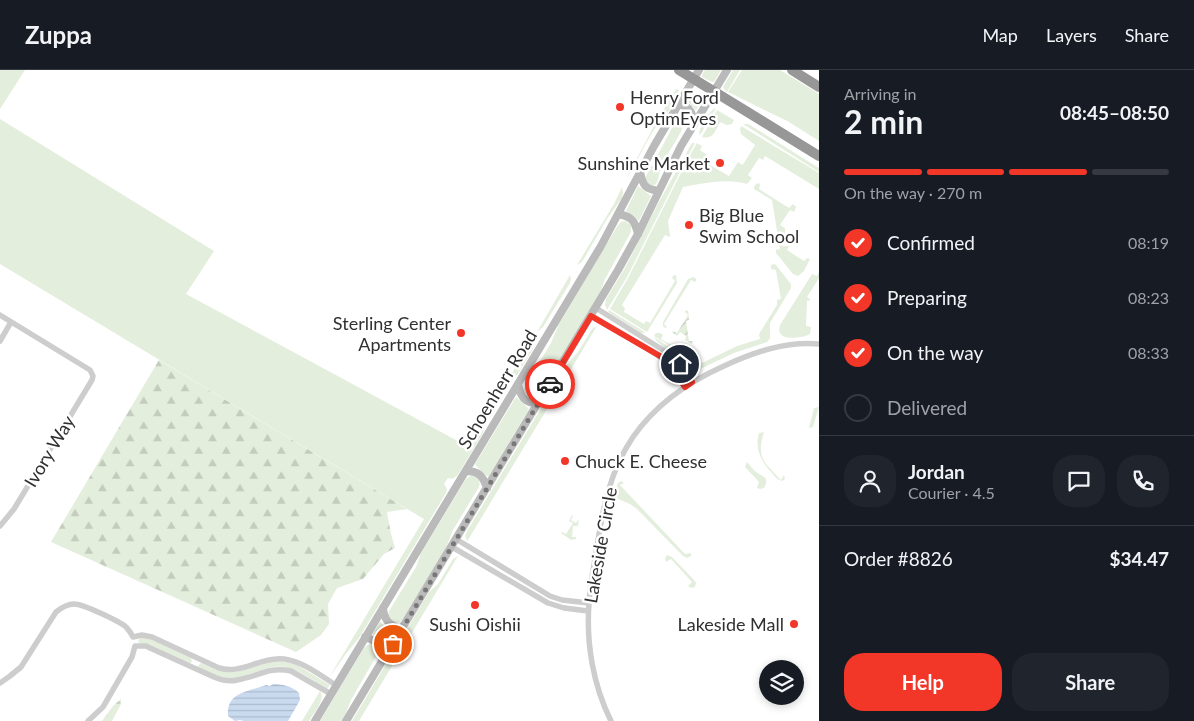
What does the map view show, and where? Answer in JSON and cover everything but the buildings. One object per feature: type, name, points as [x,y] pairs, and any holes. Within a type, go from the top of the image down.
[{"type":"highway","points":[[679,70],[696,74],[714,91],[819,156]]},
{"type":"highway","points":[[792,70],[819,86]]},
{"type":"main road","points":[[346,721],[625,259],[678,153],[727,70]]},
{"type":"main road","name":"Schoenherr Road","points":[[315,721],[601,246],[640,172],[696,74]]},
{"type":"main road","points":[[678,104],[689,109],[693,117],[693,126]]},
{"type":"main road","points":[[640,172],[645,187],[659,191]]},
{"type":"main road","points":[[618,214],[632,220],[638,234]]},
{"type":"main road","points":[[518,384],[522,397],[528,402],[538,404]]},
{"type":"main road","points":[[466,471],[474,471],[480,474],[487,488]]},
{"type":"main road","points":[[383,608],[387,622],[401,630]]},
{"type":"main road","points":[[365,637],[379,644],[385,657]]},
{"type":"street","points":[[596,308],[664,350],[680,364],[692,382]]},
{"type":"street","points":[[0,315],[12,322],[0,341]]},
{"type":"street","points":[[591,316],[660,356],[673,369],[685,387]]},
{"type":"street","name":"Ivory Way","points":[[0,526],[8,518],[20,499],[92,380],[93,374],[90,370],[12,322]]},
{"type":"street","name":"Lakeside Circle","points":[[611,721],[594,674],[589,643],[588,611],[604,503],[616,467],[630,442],[645,422],[662,405],[692,382],[746,356],[765,350],[790,345],[819,344]]},
{"type":"street","points":[[456,539],[550,596],[562,600],[589,603]]},
{"type":"street","points":[[452,547],[548,603],[564,608],[588,611]]},
{"type":"street","points":[[0,683],[21,667],[54,614],[64,607],[74,604],[88,608],[124,626],[133,636],[152,637],[203,662],[225,670],[238,670],[277,658],[299,663],[336,685]]},
{"type":"street","points":[[88,721],[102,707],[132,657],[135,646],[146,646],[224,680],[236,681],[272,670],[290,671],[331,694]]},
{"type":"green space","points":[[0,70],[25,70],[0,109]]},
{"type":"green space","points":[[705,70],[721,70],[714,82],[712,82],[702,77]]},
{"type":"green space","points":[[733,70],[740,70],[727,92],[723,87]]},
{"type":"green space","points":[[742,70],[780,70],[819,94],[819,141],[789,122],[728,92]]},
{"type":"green space","points":[[676,89],[679,90],[676,100],[656,127],[627,177],[654,126]]},
{"type":"green space","points":[[689,96],[702,101],[696,110],[686,101]]},
{"type":"green space","points":[[715,108],[715,110],[700,135],[703,122]]},
{"type":"green space","points":[[717,110],[734,120],[732,124],[727,125],[720,122],[711,136],[702,137]]},
{"type":"green space","points":[[681,111],[683,111],[685,117],[681,131],[664,161],[657,183],[649,185],[646,176]]},
{"type":"green space","points":[[0,119],[214,251],[186,294],[467,446],[482,423],[483,433],[457,476],[452,479],[448,478],[444,484],[447,489],[446,493],[359,638],[330,676],[424,519],[0,264]]},
{"type":"green space","points":[[743,124],[750,125],[819,168],[819,172]]},
{"type":"green space","points":[[741,126],[819,173],[819,189],[765,156],[763,160],[759,158],[748,175],[752,178],[747,184],[723,181],[683,187],[668,221],[670,236],[665,235],[622,305],[625,308],[624,312],[644,324],[646,321],[650,323],[675,281],[672,278],[676,275],[677,283],[647,332],[610,309],[628,278],[697,143],[702,146],[700,150],[707,155],[703,161],[729,176],[738,162],[742,165],[744,163],[755,145],[741,134]]},
{"type":"green space","points":[[692,143],[695,143],[627,277],[607,310],[605,305],[606,299],[625,268]]},
{"type":"green space","points":[[759,183],[759,189],[789,208],[793,204],[796,207],[794,212],[790,210],[780,225],[785,228],[785,235],[780,237],[782,246],[789,246],[787,250],[804,261],[807,258],[810,259],[804,271],[798,276],[793,274],[776,253],[776,250],[780,249],[772,200],[754,189],[756,184]]},
{"type":"green space","points":[[638,186],[651,196],[639,221],[626,211]]},
{"type":"green space","points":[[622,187],[622,198],[607,219],[582,262],[577,265],[614,204]]},
{"type":"green space","points":[[625,221],[631,225],[631,232],[605,279],[600,293],[538,395],[532,398],[528,397],[524,391],[525,386],[551,343],[559,324],[618,225]]},
{"type":"green space","points":[[775,264],[791,284],[791,288],[770,323],[770,338],[767,342],[734,353],[691,372],[688,370],[691,367],[672,347],[654,336],[656,333],[660,333],[663,335],[661,339],[702,363],[737,346],[760,339],[759,334],[777,305],[777,300],[781,299],[776,270],[771,269],[771,265]]},
{"type":"green space","points":[[819,272],[819,278],[807,297],[811,300],[807,301],[806,326],[811,327],[810,334],[794,338],[783,336],[779,331],[780,325],[812,274],[817,276]]},
{"type":"green space","points":[[570,275],[570,283],[543,327],[537,332]]},
{"type":"green space","points":[[694,277],[696,281],[691,280],[664,324],[667,327],[665,328],[663,322],[688,279]]},
{"type":"green space","points":[[609,310],[646,333],[641,333],[608,312]]},
{"type":"green space","points":[[686,310],[688,311],[689,320],[686,321],[689,341],[693,341],[692,344],[685,340],[686,336],[680,332],[677,336],[672,332],[677,333],[688,315],[685,312]]},
{"type":"green space","points":[[597,326],[467,541],[465,536],[467,531],[569,362],[578,352],[592,329]]},
{"type":"green space","points":[[654,337],[674,350],[689,368],[686,369],[676,356],[660,345]]},
{"type":"green space","points":[[531,341],[533,349],[492,412],[487,415]]},
{"type":"green space","points":[[159,360],[407,509],[387,512],[395,548],[384,554],[363,579],[337,588],[328,604],[329,624],[321,635],[296,652],[51,542]]},
{"type":"green space","points":[[516,397],[529,409],[489,476],[487,476],[475,464]]},
{"type":"green space","points":[[819,407],[813,427],[809,428],[814,408]]},
{"type":"green space","points":[[764,432],[761,454],[766,464],[781,480],[784,475],[785,479],[782,481],[777,479],[769,470],[758,450],[759,433]]},
{"type":"green space","points":[[747,462],[766,479],[764,488],[757,488],[759,482],[745,467]]},
{"type":"green space","points":[[470,476],[478,478],[479,487],[453,530],[445,550],[402,620],[398,623],[393,622],[388,616],[389,611],[416,567],[421,553],[466,479]]},
{"type":"green space","points":[[621,481],[624,483],[620,485],[685,554],[691,553],[691,556],[687,558],[683,556],[637,509],[616,498],[614,492]]},
{"type":"green space","points":[[572,515],[571,520],[576,523],[579,519],[578,526],[573,526],[572,537],[576,537],[576,539],[571,540],[561,533],[566,534],[573,523],[569,521]]},
{"type":"green space","points":[[667,555],[672,557],[694,580],[696,583],[695,587],[691,588],[688,586],[692,582],[671,559],[666,562]]},
{"type":"green space","points":[[458,556],[359,721],[352,721],[429,592],[438,584],[453,559]]},
{"type":"green space","points":[[380,621],[394,633],[387,645],[373,634]]},
{"type":"green space","points":[[141,637],[150,639],[191,658],[192,662],[190,663],[139,643],[138,641]]},
{"type":"green space","points":[[370,644],[375,646],[378,653],[341,721],[320,721],[364,648]]},
{"type":"green space","points":[[277,661],[297,665],[330,685],[327,689],[301,673],[285,667],[270,667],[240,677],[224,678],[198,666],[201,663],[219,671],[230,672]]},
{"type":"green space","points":[[320,691],[322,698],[319,706],[309,721],[302,721]]},
{"type":"green space","points":[[121,699],[121,704],[112,721],[102,721],[113,706]]},
{"type":"water","points":[[273,684],[287,686],[299,693],[300,700],[288,721],[235,721],[228,716],[228,708],[234,697]]},
{"type":"way so far","points":[[393,644],[550,384]]},
{"type":"place","name":"Henry Ford OptimEyes","points":[[620,107]]},
{"type":"place","name":"Sunshine Market","points":[[720,163]]},
{"type":"place","name":"Big Blue Swim School","points":[[689,225]]},
{"type":"place","name":"Sterling Center Apartments","points":[[461,333]]},
{"type":"place","name":"Chuck E. Cheese","points":[[565,461]]},
{"type":"place","name":"Sushi Oishii","points":[[475,605]]},
{"type":"place","name":"Lakeside Mall","points":[[794,624]]},
{"type":"route","points":[[550,384],[591,316],[660,356],[678,375],[685,387],[692,382],[680,364]]}]
